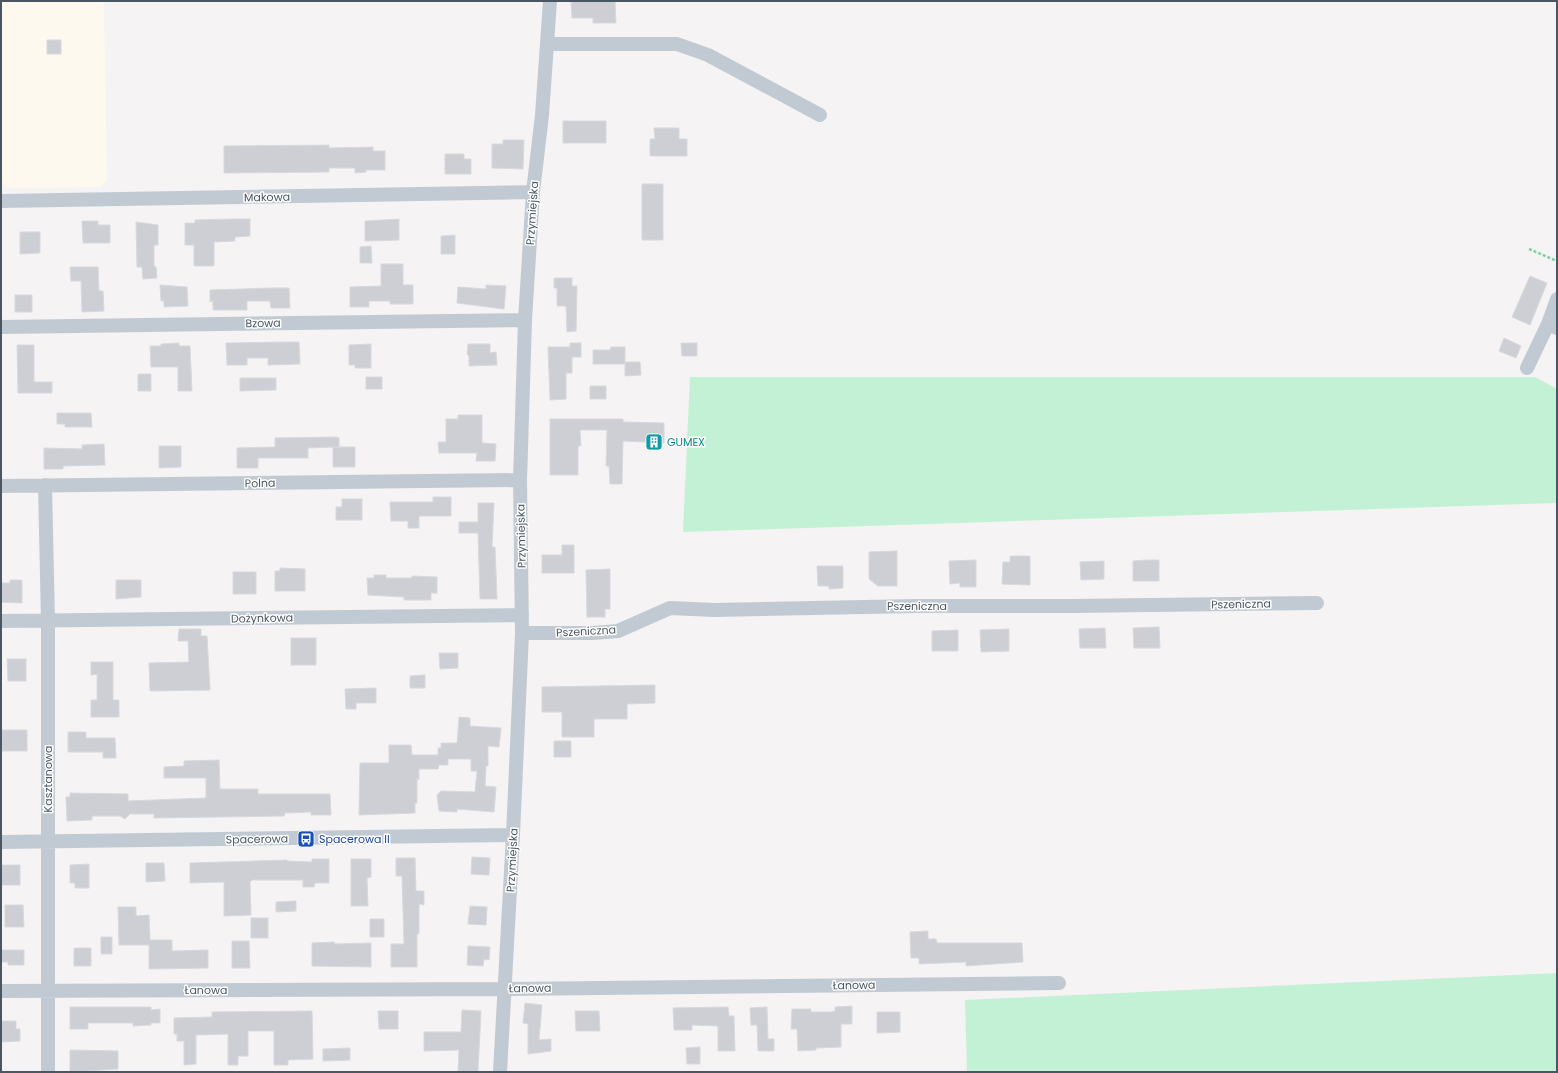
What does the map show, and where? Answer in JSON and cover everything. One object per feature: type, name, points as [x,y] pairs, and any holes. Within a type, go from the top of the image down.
[{"type":"street","name":"Przymiejska","points":[[500,1072],[522,633],[520,480],[525,320],[533,192],[548,44],[550,1]]},
{"type":"street","points":[[548,44],[677,44],[708,55],[820,115]]},
{"type":"street","name":"Makowa","points":[[1,201],[533,192]]},
{"type":"street","points":[[1527,368],[1552,326],[1557,299]]},
{"type":"street","name":"Bzowa","points":[[1,327],[525,320]]},
{"type":"street","name":"Polna","points":[[1,486],[520,480]]},
{"type":"street","name":"Kasztanowa","points":[[45,485],[48,621],[48,1072]]},
{"type":"street","name":"Pszeniczna","points":[[522,633],[593,633],[618,631],[670,608],[714,610],[915,606],[1317,603]]},
{"type":"street","name":"Dożynkowa","points":[[1,621],[522,615]]},
{"type":"street","name":"Spacerowa","points":[[1,842],[513,835]]},
{"type":"street","name":"Łanowa","points":[[1,991],[504,989],[1059,983]]},
{"type":"path","points":[[1529,249],[1557,261]]},
{"type":"shaded area","points":[[1,1],[104,1],[107,180],[101,187],[8,188],[2,182]]},
{"type":"green space","points":[[690,377],[1535,377],[1557,389],[1557,503],[683,532]]},
{"type":"green space","points":[[1557,973],[1557,1072],[967,1072],[965,1000]]},
{"type":"building","points":[[571,1],[615,1],[616,23],[593,23],[593,18],[572,18]]},
{"type":"building","points":[[47,40],[61,40],[61,54],[47,54]]},
{"type":"building","points":[[563,121],[606,121],[606,143],[563,143]]},
{"type":"building","points":[[654,128],[679,128],[679,139],[687,139],[687,156],[650,156],[650,139],[655,139]]},
{"type":"building","points":[[503,140],[524,140],[523,169],[492,168],[492,144],[503,144]]},
{"type":"building","points":[[329,145],[329,148],[373,147],[373,151],[385,151],[385,170],[366,170],[366,172],[355,173],[355,168],[329,168],[329,172],[224,173],[224,146]]},
{"type":"building","points":[[445,154],[464,154],[464,159],[471,159],[471,174],[445,174]]},
{"type":"building","points":[[642,184],[663,184],[663,240],[642,240]]},
{"type":"building","points":[[250,219],[250,236],[235,237],[235,241],[214,242],[214,266],[194,266],[194,245],[185,245],[185,223],[195,223],[195,220]]},
{"type":"building","points":[[399,219],[399,240],[365,241],[365,221]]},
{"type":"building","points":[[82,221],[98,221],[98,225],[110,225],[110,243],[83,243]]},
{"type":"building","points":[[136,222],[158,225],[158,245],[154,245],[154,266],[156,267],[157,278],[143,279],[142,267],[137,267]]},
{"type":"building","points":[[20,232],[40,232],[40,253],[20,254]]},
{"type":"building","points":[[455,235],[455,254],[441,254],[441,236]]},
{"type":"building","points":[[371,246],[372,263],[360,263],[360,247]]},
{"type":"building","points":[[381,264],[403,264],[403,285],[413,285],[413,304],[390,304],[390,301],[369,301],[369,307],[350,307],[350,287],[381,286]]},
{"type":"building","points":[[70,267],[98,267],[99,291],[103,291],[104,311],[82,312],[81,281],[71,281]]},
{"type":"building","points":[[1530,276],[1547,283],[1530,325],[1512,317]]},
{"type":"building","points":[[554,278],[572,278],[572,286],[577,286],[576,331],[567,332],[566,306],[557,306],[557,288],[554,288]]},
{"type":"building","points":[[160,285],[187,287],[188,306],[164,307],[164,301],[161,301]]},
{"type":"building","points":[[486,285],[506,286],[504,309],[457,303],[458,287],[486,289]]},
{"type":"building","points":[[289,288],[290,308],[271,308],[270,301],[247,301],[247,310],[213,310],[213,301],[210,302],[210,290]]},
{"type":"building","points":[[15,295],[32,295],[32,312],[15,312]]},
{"type":"building","points":[[1504,338],[1521,346],[1516,358],[1499,351]]},
{"type":"building","points":[[299,342],[300,364],[268,365],[268,358],[247,358],[247,365],[227,365],[226,343]]},
{"type":"building","points":[[179,343],[179,346],[190,346],[192,391],[178,391],[178,367],[151,367],[150,346]]},
{"type":"building","points":[[570,343],[581,343],[581,357],[572,357],[572,373],[566,373],[566,399],[550,400],[548,347],[570,347]]},
{"type":"building","points":[[681,343],[697,343],[697,356],[682,356]]},
{"type":"building","points":[[371,344],[371,368],[355,368],[355,365],[349,365],[349,345]]},
{"type":"building","points":[[468,344],[490,344],[490,353],[496,352],[497,365],[469,366],[469,356],[467,354]]},
{"type":"building","points":[[17,345],[34,345],[34,382],[52,382],[52,393],[18,393]]},
{"type":"building","points":[[611,347],[625,347],[625,364],[593,364],[593,350],[610,350]]},
{"type":"building","points":[[625,362],[640,362],[641,375],[625,376]]},
{"type":"building","points":[[138,374],[151,374],[151,391],[138,391]]},
{"type":"building","points":[[366,377],[382,377],[382,389],[366,389]]},
{"type":"building","points":[[240,378],[276,378],[276,390],[240,391]]},
{"type":"building","points":[[590,386],[606,386],[606,399],[590,399]]},
{"type":"building","points":[[57,413],[91,413],[92,427],[65,427],[65,424],[57,424]]},
{"type":"building","points":[[458,415],[482,415],[482,443],[496,444],[495,461],[476,461],[477,453],[439,453],[438,442],[446,442],[446,419],[458,419]]},
{"type":"building","points":[[550,419],[623,419],[623,422],[664,423],[664,443],[623,441],[622,484],[610,484],[609,466],[606,466],[607,430],[580,430],[581,446],[578,446],[578,475],[550,475]]},
{"type":"building","points":[[336,437],[339,438],[339,447],[355,447],[355,467],[333,467],[333,447],[308,448],[308,458],[258,458],[258,468],[237,468],[237,448],[275,447],[275,438]]},
{"type":"building","points":[[104,444],[105,465],[63,466],[63,469],[44,469],[44,448],[82,449],[82,445]]},
{"type":"building","points":[[159,446],[181,446],[181,467],[159,468]]},
{"type":"building","points":[[433,497],[451,497],[451,516],[419,516],[419,528],[408,528],[408,521],[391,521],[390,502],[433,502]]},
{"type":"building","points":[[342,499],[362,499],[362,520],[336,520],[336,507],[342,507]]},
{"type":"building","points":[[478,503],[494,503],[492,547],[495,547],[497,599],[480,599],[478,533],[459,533],[459,522],[478,522]]},
{"type":"building","points":[[562,545],[574,545],[574,573],[542,573],[542,555],[562,555]]},
{"type":"building","points":[[897,551],[897,586],[878,586],[869,579],[869,552]]},
{"type":"building","points":[[1010,556],[1030,556],[1030,585],[1002,584],[1003,562],[1010,562]]},
{"type":"building","points":[[976,560],[976,587],[960,587],[960,583],[950,584],[949,561]]},
{"type":"building","points":[[1159,560],[1159,581],[1133,581],[1133,561]]},
{"type":"building","points":[[1104,561],[1104,579],[1081,580],[1080,562]]},
{"type":"building","points":[[817,566],[843,566],[843,588],[829,589],[829,586],[818,586]]},
{"type":"building","points":[[280,568],[305,569],[305,591],[275,591],[275,571],[280,571]]},
{"type":"building","points":[[610,569],[610,609],[605,609],[605,617],[587,617],[586,570]]},
{"type":"building","points":[[233,572],[256,572],[256,594],[233,594]]},
{"type":"building","points":[[374,575],[386,575],[386,578],[412,578],[412,576],[437,577],[437,593],[431,593],[431,600],[404,600],[404,597],[368,595],[367,578],[374,578]]},
{"type":"building","points":[[10,580],[22,580],[22,603],[1,602],[1,583],[10,583]]},
{"type":"building","points":[[116,580],[141,580],[141,597],[116,599]]},
{"type":"building","points":[[1159,627],[1160,648],[1134,648],[1133,628]]},
{"type":"building","points":[[1105,628],[1106,648],[1080,648],[1079,629]]},
{"type":"building","points":[[179,629],[201,629],[201,636],[207,636],[210,690],[150,691],[149,663],[189,662],[188,641],[178,641]]},
{"type":"building","points":[[1009,629],[1009,651],[981,652],[980,630]]},
{"type":"building","points":[[958,630],[958,651],[932,651],[932,631]]},
{"type":"building","points":[[291,638],[316,638],[316,665],[291,665]]},
{"type":"building","points":[[439,653],[458,653],[458,668],[440,669]]},
{"type":"building","points":[[7,659],[26,659],[26,681],[8,681]]},
{"type":"building","points":[[91,662],[113,662],[113,700],[119,700],[119,717],[91,717],[91,700],[97,700],[97,674],[91,675]]},
{"type":"building","points":[[425,675],[425,688],[410,688],[410,676]]},
{"type":"building","points":[[655,685],[655,703],[627,704],[627,719],[594,719],[594,737],[562,737],[562,712],[542,712],[542,687]]},
{"type":"building","points":[[376,688],[376,703],[356,703],[356,709],[346,709],[345,689]]},
{"type":"building","points":[[459,717],[470,718],[470,726],[501,728],[499,747],[488,746],[488,766],[486,766],[485,786],[496,787],[494,812],[457,809],[457,812],[439,811],[437,795],[441,791],[475,792],[477,771],[471,771],[471,759],[448,759],[448,765],[439,765],[438,769],[419,769],[415,813],[359,815],[360,763],[389,763],[389,745],[411,745],[412,755],[438,755],[438,748],[441,748],[441,743],[457,743]]},
{"type":"building","points":[[2,730],[27,730],[27,751],[2,751]]},
{"type":"building","points":[[68,732],[86,732],[86,738],[115,738],[116,758],[103,758],[103,752],[68,752]]},
{"type":"building","points":[[554,741],[571,741],[571,757],[554,757]]},
{"type":"building","points":[[219,760],[220,789],[258,789],[258,794],[330,794],[331,815],[311,815],[311,812],[285,813],[284,816],[154,818],[154,814],[130,814],[125,819],[120,816],[92,816],[92,820],[67,821],[66,797],[70,797],[70,793],[128,794],[128,801],[206,798],[206,778],[164,778],[164,767],[184,766],[184,761]]},
{"type":"building","points":[[472,857],[490,858],[489,875],[471,874]]},
{"type":"building","points":[[396,858],[415,858],[416,891],[424,891],[424,905],[419,904],[417,967],[391,967],[391,944],[404,944],[402,876],[396,876]]},
{"type":"building","points":[[312,859],[329,859],[329,883],[315,883],[314,887],[303,887],[303,880],[252,880],[250,882],[251,915],[224,916],[224,882],[190,883],[190,863],[287,860],[312,862]]},
{"type":"building","points":[[351,859],[371,859],[371,877],[367,878],[368,906],[351,906]]},
{"type":"building","points":[[146,863],[164,863],[165,881],[146,882]]},
{"type":"building","points":[[89,864],[89,888],[75,888],[75,883],[70,883],[70,865]]},
{"type":"building","points":[[1,865],[20,865],[20,885],[1,885]]},
{"type":"building","points":[[296,901],[296,911],[276,912],[276,902]]},
{"type":"building","points":[[5,905],[23,905],[24,927],[5,927]]},
{"type":"building","points":[[470,906],[487,907],[486,925],[468,924]]},
{"type":"building","points":[[118,907],[136,907],[136,916],[149,915],[150,940],[172,940],[172,951],[208,950],[208,968],[149,969],[149,945],[119,945]]},
{"type":"building","points":[[251,918],[268,918],[268,938],[251,938]]},
{"type":"building","points":[[370,919],[384,919],[384,937],[370,937]]},
{"type":"building","points":[[928,931],[928,939],[936,939],[937,943],[1022,943],[1023,962],[966,966],[966,962],[919,964],[919,958],[911,958],[910,932]]},
{"type":"building","points":[[101,937],[112,937],[112,954],[101,954]]},
{"type":"building","points":[[232,941],[249,941],[250,968],[232,968]]},
{"type":"building","points":[[334,942],[335,944],[371,943],[371,967],[312,966],[312,943]]},
{"type":"building","points":[[468,946],[490,947],[489,960],[484,959],[483,966],[467,965]]},
{"type":"building","points":[[74,948],[91,948],[91,966],[74,966]]},
{"type":"building","points":[[1,950],[24,950],[24,965],[8,965],[8,962],[1,962]]},
{"type":"building","points":[[525,1003],[542,1005],[539,1040],[551,1039],[551,1051],[528,1054],[528,1024],[523,1023]]},
{"type":"building","points":[[852,1006],[852,1024],[841,1024],[841,1047],[816,1048],[816,1050],[798,1051],[797,1029],[791,1029],[792,1009],[811,1009],[811,1012],[831,1012],[835,1011],[835,1007]]},
{"type":"building","points":[[70,1007],[151,1007],[151,1010],[160,1009],[160,1023],[133,1026],[133,1023],[88,1023],[88,1029],[70,1029]]},
{"type":"building","points":[[728,1007],[729,1016],[734,1016],[735,1051],[718,1051],[718,1026],[692,1025],[692,1030],[674,1030],[673,1008]]},
{"type":"building","points":[[767,1007],[768,1039],[774,1039],[774,1051],[758,1051],[757,1025],[751,1025],[750,1008]]},
{"type":"building","points":[[462,1010],[481,1011],[478,1072],[458,1072],[459,1050],[424,1051],[424,1032],[461,1032]]},
{"type":"building","points":[[312,1011],[313,1059],[288,1060],[288,1065],[274,1065],[274,1031],[248,1031],[248,1056],[238,1056],[238,1065],[228,1065],[228,1034],[196,1035],[196,1064],[184,1065],[184,1041],[177,1041],[177,1034],[174,1034],[174,1018],[212,1017],[212,1012]]},
{"type":"building","points":[[378,1011],[398,1011],[398,1029],[379,1029]]},
{"type":"building","points":[[575,1011],[599,1011],[600,1031],[576,1031]]},
{"type":"building","points":[[877,1012],[900,1012],[900,1032],[877,1033]]},
{"type":"building","points":[[1,1021],[16,1021],[16,1029],[20,1029],[20,1041],[1,1042]]},
{"type":"building","points":[[700,1047],[700,1064],[687,1064],[686,1048]]},
{"type":"building","points":[[350,1048],[350,1060],[323,1061],[323,1049]]},
{"type":"building","points":[[70,1050],[118,1051],[118,1069],[70,1072]]},
{"type":"place","name":"GUMEX","points":[[654,442]]},
{"type":"place","name":"Spacerowa II","points":[[306,839]]}]
